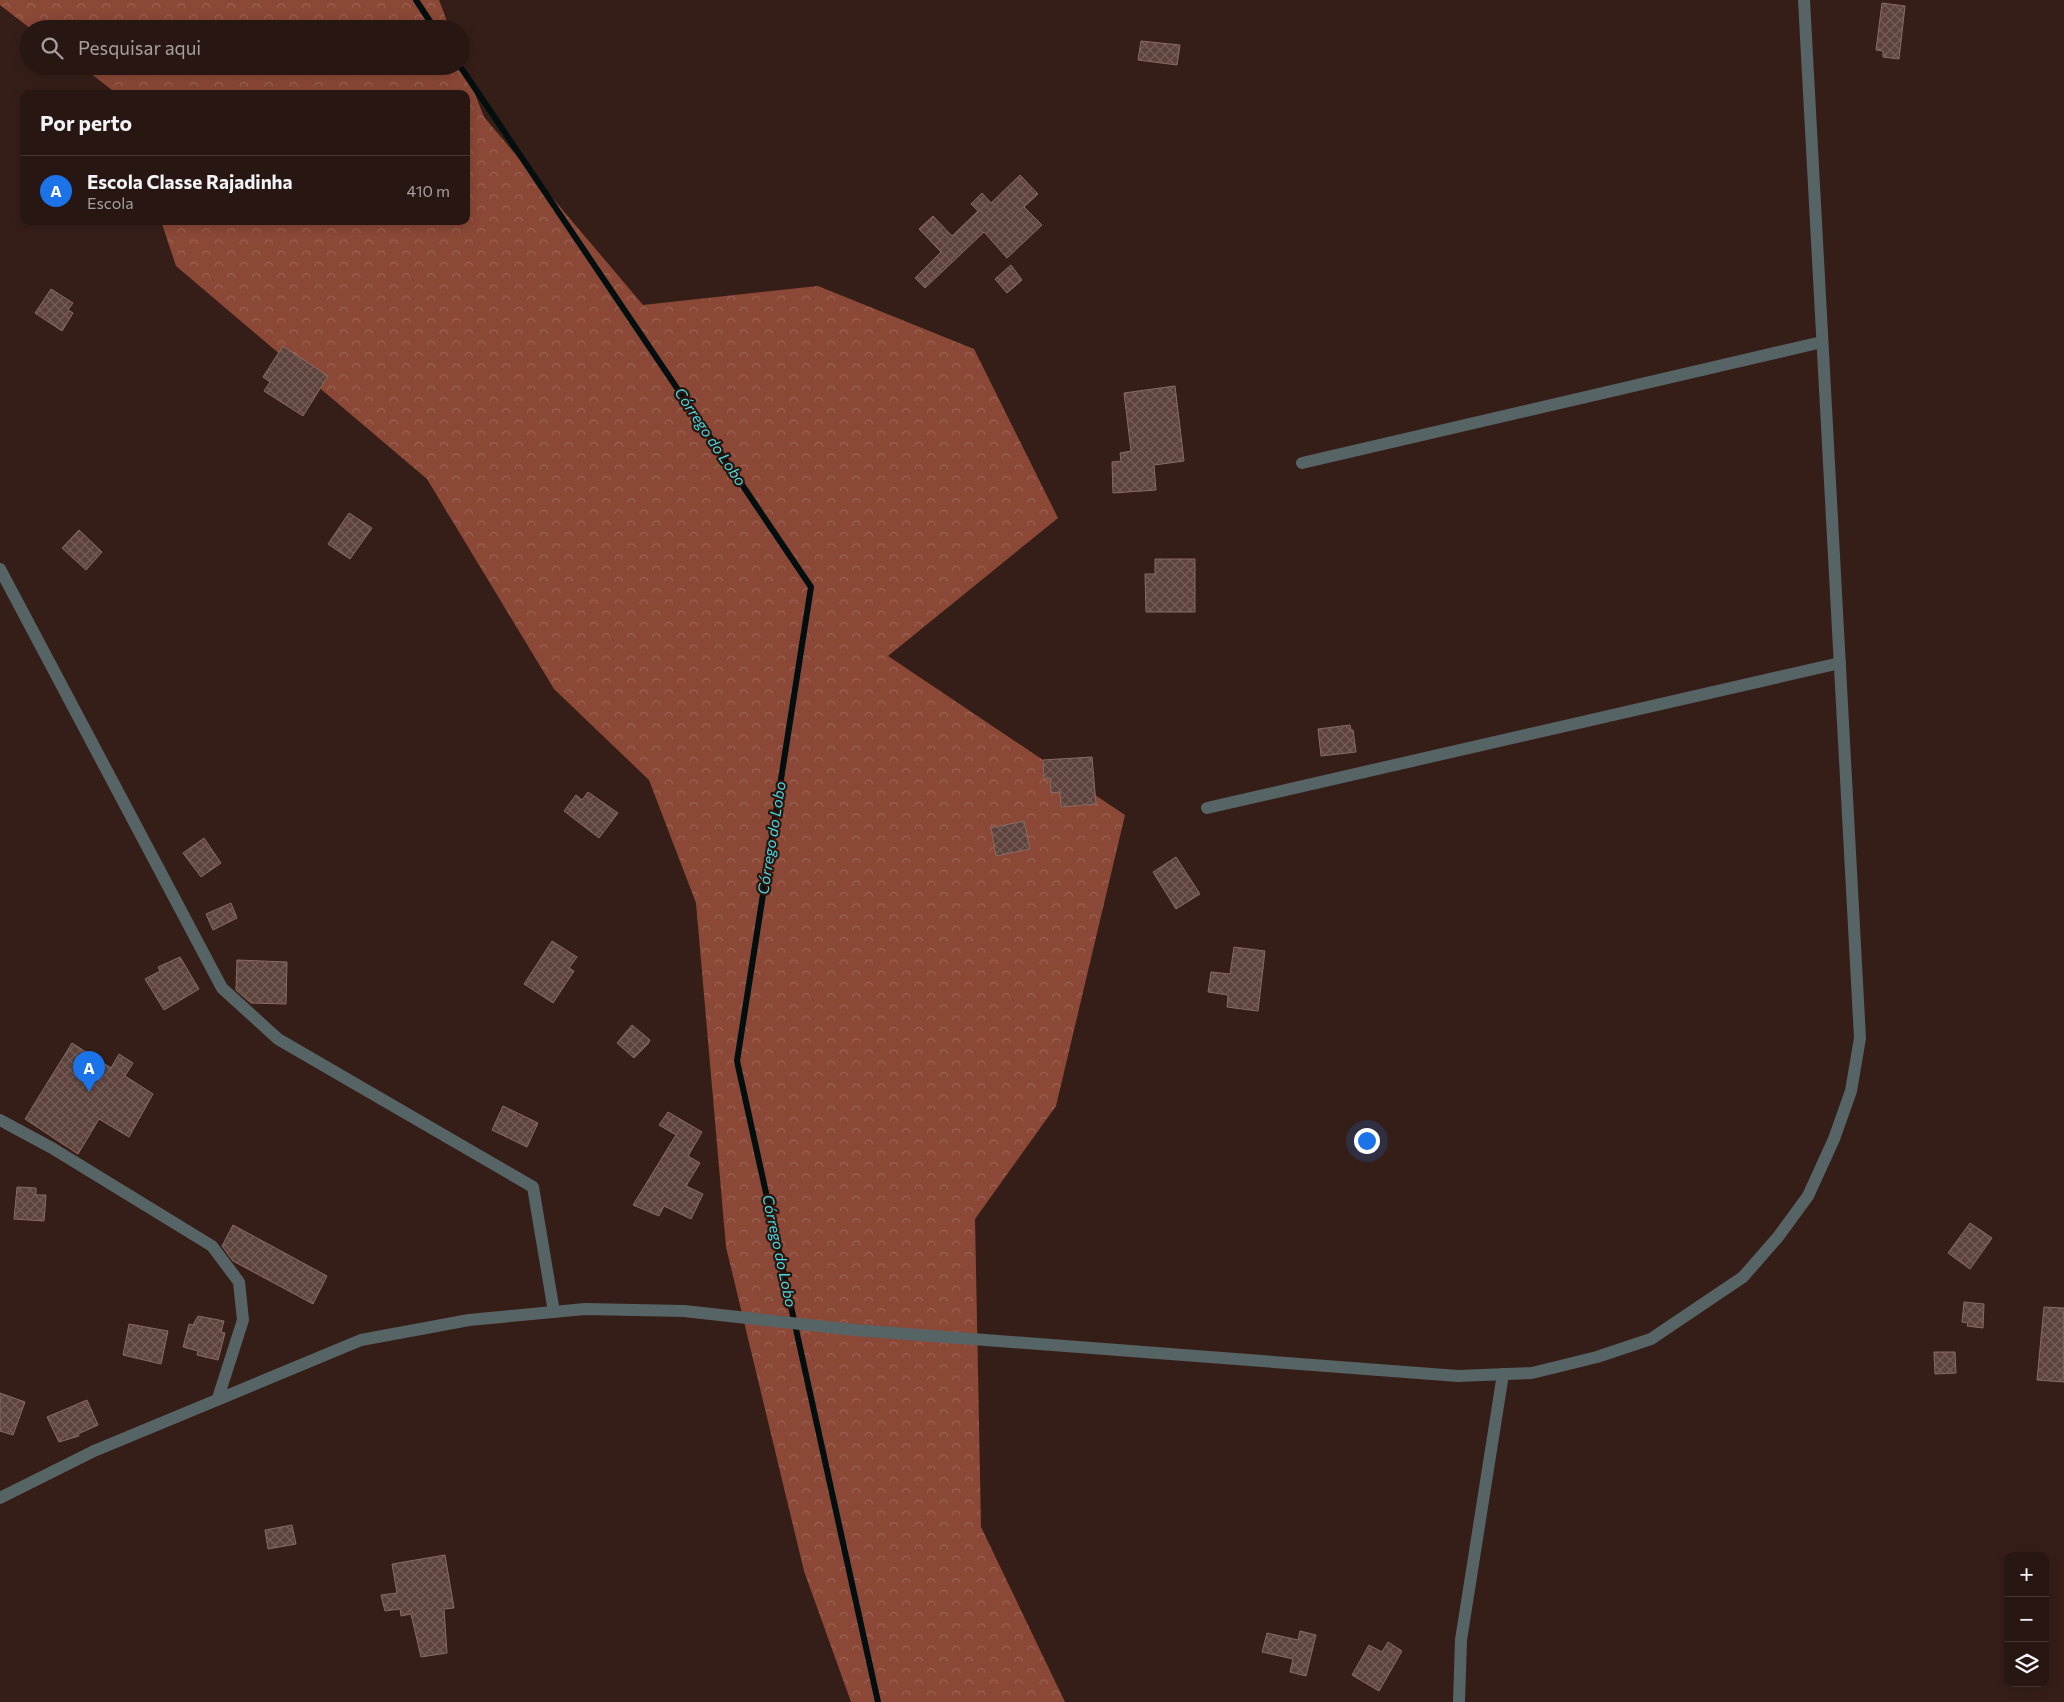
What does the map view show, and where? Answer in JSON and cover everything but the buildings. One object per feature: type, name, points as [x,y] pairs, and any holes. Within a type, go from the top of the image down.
[{"type":"street","points":[[0,1498],[94,1451],[361,1340],[469,1320],[584,1309],[684,1311],[855,1330],[1458,1376],[1532,1373],[1597,1358],[1650,1339],[1743,1277],[1778,1237],[1808,1196],[1834,1139],[1851,1091],[1860,1038],[1804,0]]},
{"type":"street","points":[[1302,463],[1822,342]]},
{"type":"street","points":[[0,568],[222,988],[278,1039],[533,1187],[554,1312]]},
{"type":"street","points":[[1206,808],[1840,663]]},
{"type":"street","points":[[0,1120],[52,1148],[212,1246],[239,1282],[243,1320],[218,1398]]},
{"type":"street","points":[[1459,1702],[1461,1640],[1503,1374]]},
{"type":"green space","points":[[0,0],[439,0],[447,20],[20,20],[0,5]]},
{"type":"green space","points":[[93,75],[468,75],[484,117],[643,305],[818,286],[974,349],[1058,518],[888,656],[1125,815],[1056,1106],[975,1219],[981,1527],[1065,1702],[851,1702],[804,1571],[726,1247],[696,903],[649,780],[554,689],[427,479],[176,266],[162,225],[470,225],[470,90],[112,90]]},
{"type":"waterway","name":"Córrego do Lobo","points":[[416,0],[429,20]]},
{"type":"waterway","name":"Córrego do Lobo","points":[[466,75],[811,587],[737,1061],[878,1702]]},
{"type":"place","name":"Escola Classe Rajadinha","points":[[89,1092]]}]
